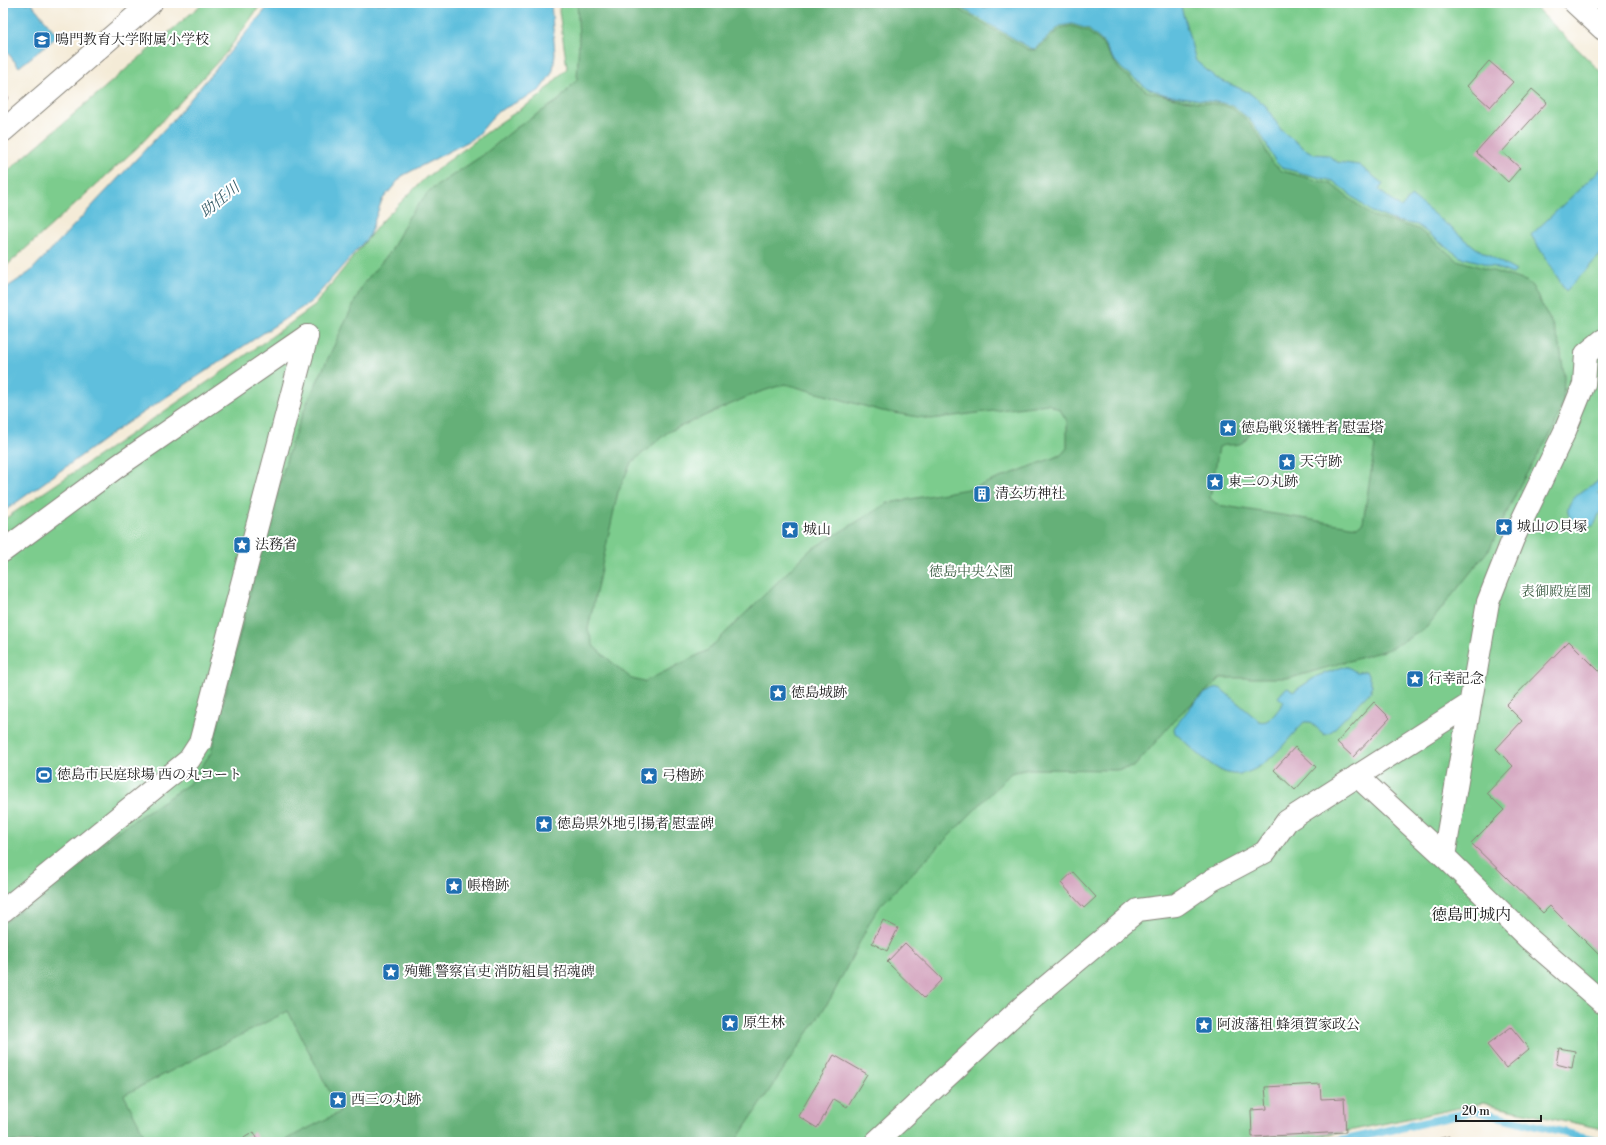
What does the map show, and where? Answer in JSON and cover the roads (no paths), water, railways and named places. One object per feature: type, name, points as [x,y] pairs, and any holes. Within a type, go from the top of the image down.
[{"type":"street","points":[[3,130],[151,3]]},
{"type":"street","points":[[1575,3],[1603,29]]},
{"type":"street","points":[[3,551],[118,466],[308,336],[200,743],[189,760],[3,911]]},
{"type":"street","points":[[1444,856],[1488,602],[1513,539],[1565,431],[1584,384],[1586,354],[1603,340]]},
{"type":"street","points":[[876,1142],[1022,1007],[1138,910],[1176,905],[1212,880],[1265,852],[1287,822],[1470,704]]},
{"type":"street","points":[[1357,776],[1444,856],[1528,938],[1603,1003]]},
{"type":"water","points":[[3,3],[31,3],[58,36],[19,67],[3,47]]},
{"type":"water","name":"助任川","points":[[271,3],[551,3],[555,54],[553,70],[539,91],[497,112],[478,135],[471,140],[402,176],[382,200],[369,236],[312,301],[124,425],[3,512],[3,290],[30,272],[172,121]]},
{"type":"water","points":[[953,3],[968,3],[991,7],[998,3],[1180,3],[1196,61],[1216,78],[1248,92],[1265,105],[1281,130],[1305,149],[1314,154],[1328,155],[1337,162],[1359,165],[1383,184],[1379,190],[1401,208],[1411,196],[1476,248],[1516,271],[1513,274],[1480,262],[1460,257],[1417,225],[1396,221],[1372,212],[1333,181],[1282,168],[1275,161],[1261,134],[1248,118],[1233,106],[1223,103],[1166,95],[1147,88],[1122,69],[1111,56],[1103,42],[1088,29],[1072,24],[1060,26],[1035,49],[1030,48]]},
{"type":"water","points":[[1603,167],[1603,252],[1566,291],[1531,235]]},
{"type":"water","points":[[1603,480],[1603,488],[1598,493],[1603,497],[1603,510],[1601,511],[1595,524],[1593,526],[1587,526],[1575,522],[1568,514],[1568,508],[1571,502],[1583,490]]},
{"type":"water","points":[[1343,667],[1348,667],[1356,672],[1366,671],[1372,685],[1371,691],[1330,733],[1325,735],[1310,722],[1304,722],[1267,761],[1245,773],[1233,774],[1220,770],[1202,758],[1175,733],[1174,728],[1199,698],[1212,690],[1220,688],[1259,721],[1263,722],[1270,719],[1284,702],[1278,697],[1287,687],[1293,692],[1317,676]]},
{"type":"waterway","points":[[1337,1142],[1476,1111],[1603,1142]]},
{"type":"place","name":"鳴門教育大学附属小学校","points":[[42,40]]},
{"type":"place","name":"徳島戦災犠牲者 慰霊塔","points":[[1228,428]]},
{"type":"place","name":"天守跡","points":[[1287,462]]},
{"type":"place","name":"東二の丸跡","points":[[1215,482]]},
{"type":"place","name":"清玄坊神社","points":[[982,494]]},
{"type":"place","name":"城山の貝塚","points":[[1504,527]]},
{"type":"place","name":"城山","points":[[790,530]]},
{"type":"place","name":"法務省","points":[[242,545]]},
{"type":"place","name":"行幸記念","points":[[1415,679]]},
{"type":"place","name":"徳島城跡","points":[[778,693]]},
{"type":"place","name":"徳島市民庭球場 西の丸コート","points":[[44,775]]},
{"type":"place","name":"弓櫓跡","points":[[649,776]]},
{"type":"place","name":"徳島県外地引揚者 慰霊碑","points":[[544,824]]},
{"type":"place","name":"帳櫓跡","points":[[454,886]]},
{"type":"place","name":"殉難 警察官吏 消防組員 招魂碑","points":[[391,972]]},
{"type":"place","name":"原生林","points":[[730,1023]]},
{"type":"place","name":"阿波藩祖 蜂須賀家政公","points":[[1204,1025]]},
{"type":"place","name":"西三の丸跡","points":[[338,1100]]},
{"type":"district","name":"徳島町城内","points":[[1471,915]]},
{"type":"park label","name":"徳島中央公園","points":[[971,572]]},
{"type":"park label","name":"表御殿庭園","points":[[1556,592]]}]
